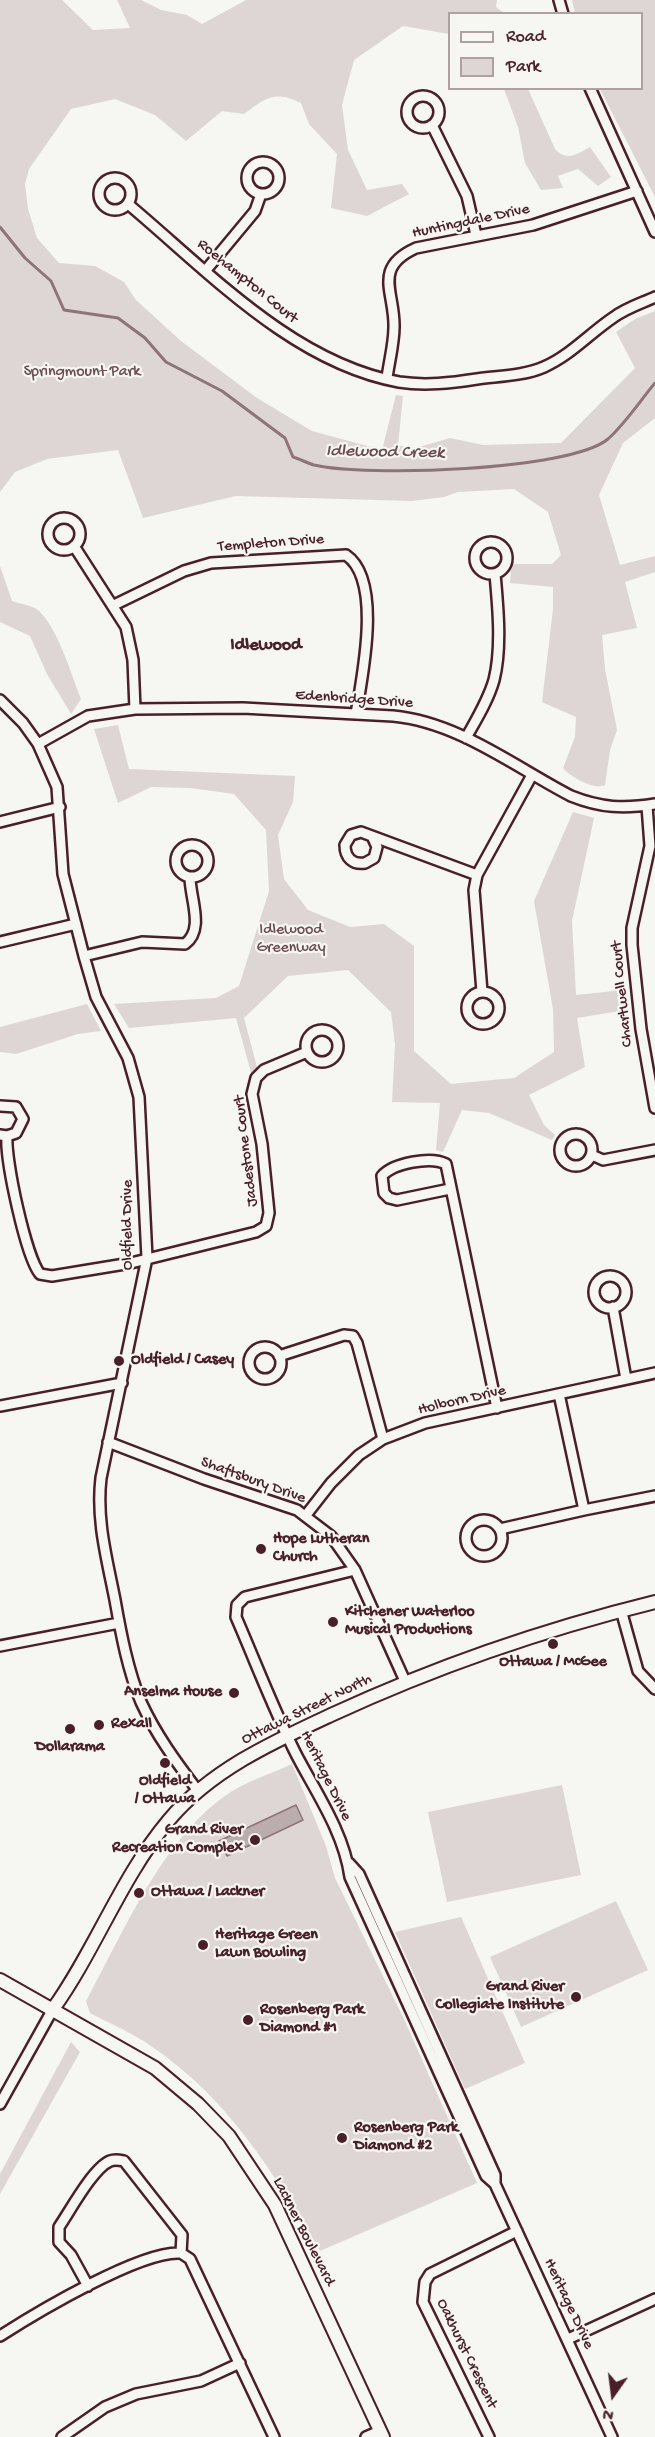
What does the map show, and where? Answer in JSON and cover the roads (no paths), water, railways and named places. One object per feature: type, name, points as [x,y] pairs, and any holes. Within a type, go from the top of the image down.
[{"type":"main road","name":"Ottawa Street North","points":[[53,2009],[145,1850],[170,1819],[198,1791],[234,1766],[287,1735],[405,1681],[491,1648],[655,1602]]},
{"type":"main road","name":"Lackner Boulevard","points":[[0,1980],[155,2068],[198,2104],[229,2136],[275,2205],[382,2434]]},
{"type":"street","points":[[591,90],[655,232]]},
{"type":"street","points":[[432,125],[467,196],[476,235]]},
{"type":"street","name":"Huntingdale Drive","points":[[387,378],[394,327],[387,284],[394,261],[416,248],[533,225],[637,191]]},
{"type":"street","points":[[206,270],[255,211],[261,194]]},
{"type":"street","name":"Roehampton Court","points":[[128,204],[272,326],[307,348],[360,371],[400,382],[441,384],[544,367],[577,347],[615,316],[655,297]]},
{"type":"street","points":[[74,546],[114,604],[126,627],[132,648],[135,709]]},
{"type":"street","name":"Templeton Drive","points":[[114,604],[184,571],[211,564],[346,555],[357,566],[367,602],[368,619],[357,714]]},
{"type":"street","points":[[466,738],[484,705],[496,665],[495,574]]},
{"type":"street","name":"Oldfield Drive","points":[[0,700],[23,723],[38,744],[57,788],[63,874],[84,956],[96,997],[128,1058],[139,1097],[147,1258],[108,1442],[98,1504],[119,1623],[141,1702],[164,1744],[198,1791]]},
{"type":"street","name":"Edenbridge Drive","points":[[38,744],[88,717],[135,709],[243,708],[414,718],[466,738],[532,776],[594,805],[618,809],[651,805]]},
{"type":"street","points":[[482,992],[474,890],[477,875],[532,776]]},
{"type":"street","name":"Chartwell Court","points":[[651,805],[650,846],[632,928],[632,945],[641,1029],[655,1108]]},
{"type":"street","points":[[0,822],[60,807]]},
{"type":"street","points":[[372,836],[477,875]]},
{"type":"street","points":[[84,956],[142,942],[185,944],[195,933],[196,925],[190,877]]},
{"type":"street","points":[[0,942],[76,924]]},
{"type":"street","name":"Jadestone Court","points":[[147,1258],[256,1232],[266,1226],[269,1213],[262,1144],[252,1094],[256,1078],[264,1070],[307,1052]]},
{"type":"street","points":[[0,1106],[16,1107],[23,1119],[20,1130],[3,1136],[27,1244],[33,1265],[40,1274],[52,1276],[147,1258]]},
{"type":"street","points":[[591,1155],[603,1160],[655,1150]]},
{"type":"street","points":[[450,1189],[397,1200],[389,1198],[384,1192],[382,1176],[387,1170],[438,1160],[446,1164],[497,1408]]},
{"type":"street","points":[[613,1308],[626,1379]]},
{"type":"street","points":[[279,1356],[344,1335],[352,1336],[357,1343],[383,1439]]},
{"type":"street","name":"Holborn Drive","points":[[306,1515],[331,1483],[359,1455],[383,1439],[425,1423],[655,1373]]},
{"type":"street","points":[[0,1406],[122,1383]]},
{"type":"street","points":[[558,1394],[584,1510]]},
{"type":"street","name":"Shaftsbury Drive","points":[[108,1442],[306,1515],[331,1536],[355,1570],[405,1681]]},
{"type":"street","points":[[500,1529],[502,1543],[494,1553],[480,1556],[470,1550],[466,1536],[473,1524],[487,1520],[500,1529],[655,1496]]},
{"type":"street","name":"Heritage Drive","points":[[355,1570],[245,1597],[237,1605],[236,1617],[287,1735],[319,1794],[348,1861],[350,1877],[458,2101],[486,2176],[495,2184],[612,2437]]},
{"type":"street","points":[[621,1610],[639,1671],[655,1689]]},
{"type":"street","points":[[0,1646],[119,1623]]},
{"type":"street","name":"Ottawa Street North","points":[[0,2104],[53,2009]]},
{"type":"street","points":[[88,2286],[71,2255],[59,2242],[59,2227],[103,2164],[113,2159],[124,2161],[180,2233],[181,2253]]},
{"type":"street","name":"Oakhurst Crescent","points":[[489,2437],[423,2302],[423,2293],[430,2274],[517,2232]]},
{"type":"street","points":[[0,2336],[40,2310],[88,2286],[166,2252],[181,2253],[190,2259],[274,2437]]},
{"type":"street","points":[[568,2339],[655,2299]]},
{"type":"street","points":[[62,2437],[105,2407],[136,2394],[201,2380],[240,2363]]},
{"type":"street","points":[[366,2437],[382,2434]]},
{"type":"waterway","name":"Idlewood Creek","points":[[0,227],[25,258],[51,281],[64,310],[118,318],[145,338],[166,362],[222,391],[285,438],[293,457],[314,465],[339,469],[376,470],[466,468],[553,458],[587,450],[608,439],[655,383]]},
{"type":"place","name":"Oldfield / Casey","points":[[119,1361]]},
{"type":"place","name":"Hope Lutheran Church","points":[[261,1549]]},
{"type":"place","name":"Kitchener Waterloo Musical Productions","points":[[333,1622]]},
{"type":"place","name":"Ottawa / McGee","points":[[553,1644]]},
{"type":"place","name":"Anselma House","points":[[234,1693]]},
{"type":"place","name":"Rexall","points":[[99,1725]]},
{"type":"place","name":"Dollarama","points":[[70,1729]]},
{"type":"place","name":"Oldfield / Ottawa","points":[[165,1763]]},
{"type":"place","name":"Grand River Recreation Complex","points":[[255,1840]]},
{"type":"place","name":"Ottawa / Lackner","points":[[139,1893]]},
{"type":"place","name":"Heritage Green Lawn Bowling","points":[[203,1945]]},
{"type":"place","name":"Grand River Collegiate Institute","points":[[576,1997]]},
{"type":"place","name":"Rosenberg Park Diamond #1","points":[[248,2020]]},
{"type":"place","name":"Rosenberg Park Diamond #2","points":[[342,2138]]},
{"type":"district","name":"Idlewood","points":[[266,646]]},
{"type":"park label","name":"Springmount Park","points":[[82,373]]},
{"type":"park label","name":"Idlewood Greenway","points":[[291,940]]}]
